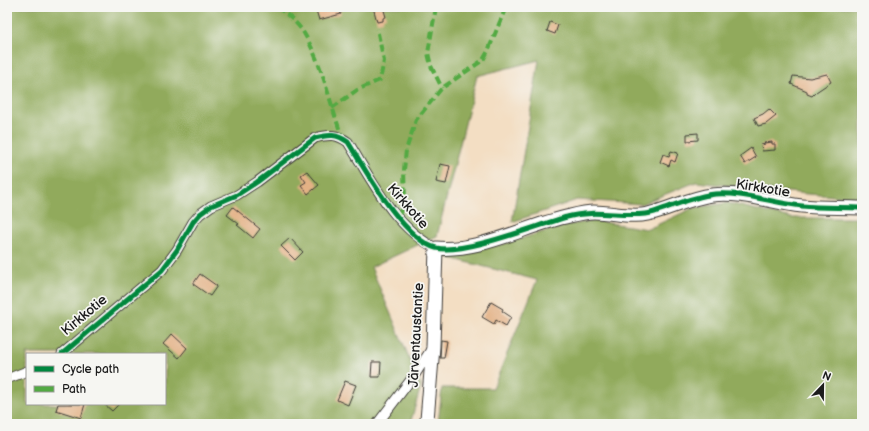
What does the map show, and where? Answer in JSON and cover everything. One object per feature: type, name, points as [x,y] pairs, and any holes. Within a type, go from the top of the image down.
[{"type":"street","name":"Kirkkotie","points":[[63,353],[162,270],[177,250],[193,222],[200,214],[210,206],[237,195],[316,138],[325,135],[333,134],[342,137],[348,142],[378,191],[398,217],[412,232],[426,243],[436,248],[449,249],[476,245],[570,216],[594,212],[632,215],[648,214],[692,198],[714,194],[746,196],[801,206],[862,208]]},
{"type":"street","name":"Järventaustantie","points":[[425,424],[427,420],[433,347],[436,248]]},
{"type":"street","points":[[377,424],[416,373],[433,347]]},
{"type":"street","points":[[7,379],[26,371]]},
{"type":"green space","points":[[7,7],[862,7],[862,198],[807,194],[696,182],[641,204],[577,200],[512,222],[539,60],[477,76],[437,236],[371,267],[421,386],[410,424],[7,424]]},
{"type":"green space","points":[[728,203],[791,218],[862,218],[862,424],[438,424],[442,388],[493,388],[537,280],[442,256],[503,244],[566,225],[596,221],[648,229],[693,208]]},
{"type":"building","points":[[315,7],[339,7],[341,14],[319,20]]},
{"type":"building","points":[[373,7],[383,7],[386,17],[383,18],[383,21],[377,22]]},
{"type":"building","points":[[550,22],[558,25],[555,34],[547,31]]},
{"type":"building","points":[[827,74],[831,82],[812,96],[807,94],[807,91],[791,84],[793,76],[810,78]]},
{"type":"building","points":[[769,109],[776,116],[766,124],[758,126],[754,118],[763,114]]},
{"type":"building","points":[[698,133],[698,140],[687,141],[687,134]]},
{"type":"building","points":[[772,142],[772,144],[775,144],[775,150],[762,151],[761,145]]},
{"type":"building","points":[[751,148],[756,157],[745,164],[740,156]]},
{"type":"building","points":[[671,151],[678,153],[675,162],[671,160],[669,166],[660,162],[663,154],[669,156]]},
{"type":"building","points":[[440,164],[450,166],[446,184],[436,182]]},
{"type":"building","points":[[307,171],[319,185],[308,194],[301,185],[306,182],[301,175]]},
{"type":"building","points":[[233,207],[260,229],[253,238],[237,225],[239,224],[227,215]]},
{"type":"building","points":[[290,238],[303,252],[295,260],[281,246]]},
{"type":"building","points":[[200,274],[217,286],[210,296],[193,284]]},
{"type":"building","points":[[491,302],[503,309],[502,311],[511,317],[506,326],[496,320],[494,324],[482,317]]},
{"type":"building","points":[[172,334],[187,348],[179,358],[163,344]]},
{"type":"building","points":[[441,340],[447,341],[444,358],[440,358]]},
{"type":"building","points":[[372,362],[381,362],[380,377],[371,377]]},
{"type":"building","points":[[345,381],[356,385],[348,405],[337,400]]},
{"type":"building","points":[[58,405],[85,405],[81,418],[56,410]]},
{"type":"building","points":[[105,405],[118,405],[112,411]]},
{"type":"marked path","points":[[277,7],[289,16],[300,27],[305,35],[317,59],[342,137]]},
{"type":"marked path","points":[[436,7],[428,53],[431,66],[442,88]]},
{"type":"marked path","points":[[398,217],[405,201],[404,170],[406,150],[416,120],[442,88],[483,60],[506,7]]},
{"type":"marked path","points":[[332,108],[357,90],[380,80],[384,61],[377,29]]},
{"type":"cycle path","points":[[63,353],[162,270],[177,250],[193,222],[200,214],[211,206],[237,195],[257,182],[315,138],[325,136],[340,137],[348,142],[375,186],[398,218],[423,242],[436,248],[448,249],[482,243],[577,215],[597,213],[635,215],[650,213],[702,196],[715,194],[748,196],[791,205],[862,208]]}]
